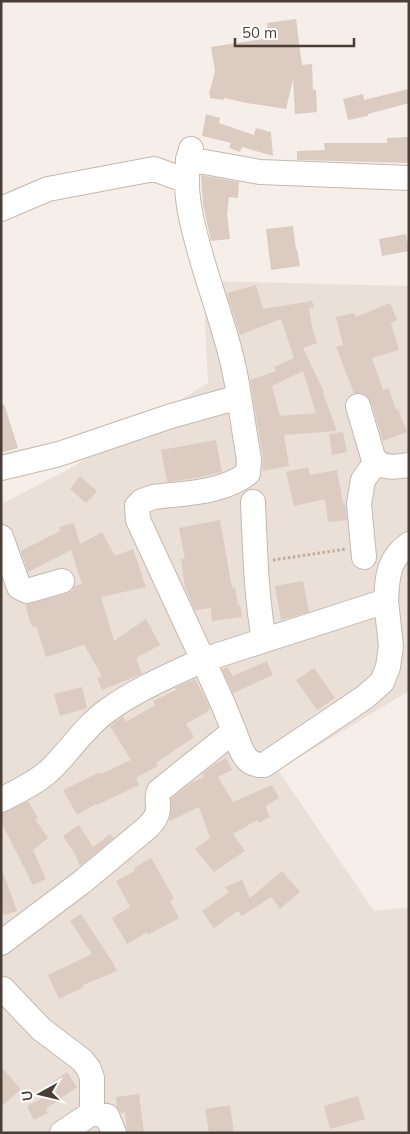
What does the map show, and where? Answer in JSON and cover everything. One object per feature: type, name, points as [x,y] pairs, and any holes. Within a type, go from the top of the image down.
[{"type":"street","points":[[189,163],[190,208],[196,239],[234,365],[249,460],[248,473],[238,482],[226,486],[154,497],[142,501],[137,506],[138,520],[223,704],[244,755],[249,762],[255,766],[264,765],[365,697],[382,682],[388,667],[391,646],[386,601],[388,576],[394,557],[409,544]]},
{"type":"street","points":[[1,208],[48,190],[189,163],[260,172],[409,178]]},
{"type":"street","points":[[1,468],[59,454],[171,416],[239,397]]},
{"type":"street","points":[[358,406],[376,462],[383,466],[409,465]]},
{"type":"street","points":[[363,551],[359,504],[363,480],[376,462]]},
{"type":"street","points":[[253,502],[255,562],[264,640]]},
{"type":"street","points":[[1,537],[19,587],[26,592],[62,581]]},
{"type":"street","points":[[1,800],[49,771],[79,736],[107,710],[146,686],[202,660],[386,601]]},
{"type":"street","points":[[1,943],[82,882],[148,826],[158,810],[157,796],[159,791],[234,731]]},
{"type":"street","points":[[3,989],[41,1029],[82,1060],[89,1068],[92,1078],[92,1113]]},
{"type":"street","points":[[62,1133],[92,1113],[107,1116],[114,1133]]},
{"type":"path","points":[[255,562],[363,551]]},
{"type":"shaded area","points":[[203,281],[409,286],[409,691],[278,770],[374,911],[409,907],[409,1133],[1,1133],[1,504],[69,469],[208,383]]},
{"type":"building","points":[[296,19],[302,65],[312,64],[313,90],[316,90],[317,112],[295,114],[293,80],[286,109],[224,98],[224,100],[210,98],[209,94],[215,71],[211,47],[269,38],[267,23]]},
{"type":"building","points":[[409,89],[409,103],[368,114],[368,116],[348,120],[343,99],[363,94],[364,100]]},
{"type":"building","points":[[206,114],[220,118],[219,123],[254,135],[256,128],[271,132],[273,156],[242,147],[240,152],[229,148],[231,143],[202,136]]},
{"type":"building","points":[[409,137],[409,163],[297,160],[297,151],[325,150],[324,143],[387,143],[387,138]]},
{"type":"building","points":[[201,175],[239,182],[238,198],[229,197],[227,214],[230,239],[211,241],[203,205]]},
{"type":"building","points":[[293,226],[300,266],[271,270],[266,229]]},
{"type":"building","points":[[406,234],[409,251],[382,256],[379,239]]},
{"type":"building","points":[[256,285],[263,309],[312,301],[314,307],[309,308],[317,343],[303,348],[324,392],[337,431],[284,435],[289,466],[262,471],[263,458],[250,380],[276,371],[274,367],[294,358],[281,319],[240,335],[227,293]],"holes":[[[303,371],[316,413],[280,416],[272,386]]]},
{"type":"building","points":[[390,303],[397,320],[391,323],[399,350],[372,358],[383,390],[389,388],[396,410],[398,409],[407,432],[383,441],[371,402],[362,393],[354,393],[336,347],[343,345],[336,317],[354,313],[356,317]]},
{"type":"building","points":[[4,404],[18,448],[1,453],[1,405]]},
{"type":"building","points":[[343,432],[347,452],[332,455],[329,434]]},
{"type":"building","points":[[216,440],[222,472],[167,482],[161,450]]},
{"type":"building","points":[[308,467],[310,475],[337,470],[347,520],[328,522],[325,499],[294,506],[286,472]]},
{"type":"building","points":[[80,476],[97,491],[86,503],[70,489]]},
{"type":"building","points":[[220,520],[232,588],[235,587],[242,617],[212,621],[211,608],[195,610],[185,588],[181,559],[185,559],[179,528]]},
{"type":"building","points":[[74,523],[80,544],[102,532],[115,556],[133,549],[146,587],[101,597],[114,641],[146,619],[160,645],[136,658],[142,674],[102,690],[97,678],[102,676],[84,645],[46,657],[36,626],[32,627],[25,605],[66,594],[72,591],[74,586],[82,584],[71,550],[28,572],[21,551],[60,531],[59,527]]},
{"type":"building","points":[[303,581],[309,612],[281,620],[275,586]]},
{"type":"building","points":[[267,661],[273,675],[233,693],[222,670],[227,667],[233,676]]},
{"type":"building","points":[[314,668],[335,698],[317,710],[296,680]]},
{"type":"building","points":[[195,679],[210,708],[208,709],[209,711],[186,724],[194,737],[156,763],[158,766],[136,778],[139,785],[96,804],[77,815],[63,790],[100,772],[101,774],[131,760],[110,726],[123,716],[126,722],[155,705],[153,701]]},
{"type":"building","points":[[82,687],[87,708],[60,716],[54,694]]},
{"type":"building","points":[[226,758],[232,770],[218,777],[233,802],[272,785],[279,798],[265,806],[270,817],[258,823],[257,820],[233,834],[245,851],[214,872],[195,849],[210,838],[199,807],[170,821],[171,799],[191,783],[204,777],[203,773]]},
{"type":"building","points":[[28,801],[38,818],[35,819],[48,838],[33,850],[46,879],[33,885],[1,822],[1,814]]},
{"type":"building","points":[[79,825],[93,847],[110,834],[114,838],[80,866],[75,854],[63,836]]},
{"type":"building","points":[[151,858],[174,898],[170,901],[179,918],[148,935],[147,932],[127,944],[112,918],[130,907],[116,881],[135,871],[134,868]]},
{"type":"building","points":[[282,871],[300,892],[280,909],[271,897],[242,916],[238,911],[214,928],[202,911],[229,892],[225,887],[242,880],[250,898]]},
{"type":"building","points":[[1,872],[3,872],[17,911],[4,915],[1,907]]},
{"type":"building","points":[[81,914],[117,971],[83,985],[84,987],[59,999],[48,975],[92,954],[70,921]]},
{"type":"building","points":[[1,1067],[21,1089],[1,1107]]},
{"type":"building","points":[[67,1072],[77,1087],[46,1109],[48,1113],[34,1120],[27,1106],[57,1091],[51,1083]]},
{"type":"building","points":[[139,1094],[144,1133],[127,1133],[125,1112],[121,1113],[117,1108],[116,1097]]},
{"type":"building","points":[[358,1096],[365,1119],[330,1129],[324,1106]]},
{"type":"building","points":[[230,1105],[234,1133],[209,1133],[205,1109]]}]
